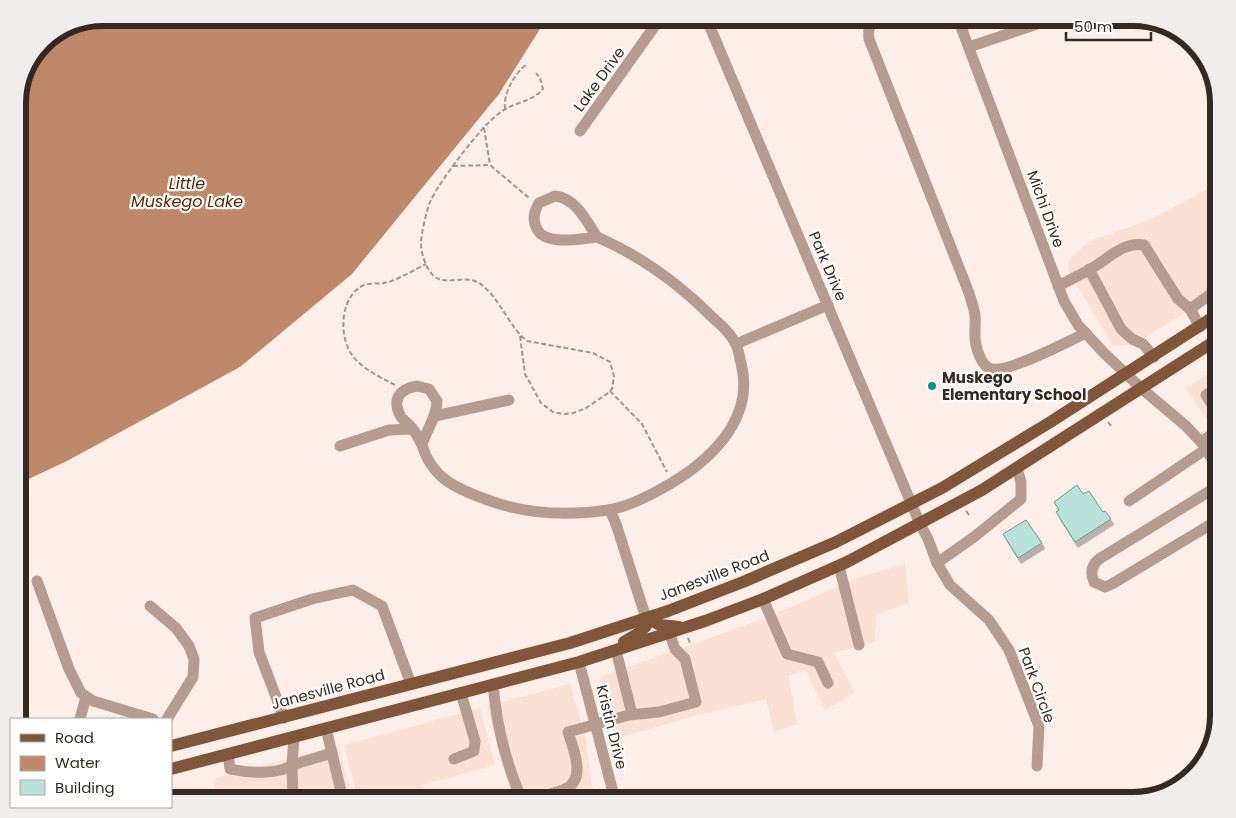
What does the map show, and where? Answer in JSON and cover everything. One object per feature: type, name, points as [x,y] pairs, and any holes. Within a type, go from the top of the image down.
[{"type":"main road","name":"Janesville Road","points":[[172,746],[570,643],[641,620],[743,582],[836,542],[942,488],[1052,422],[1209,321]]},
{"type":"main road","points":[[172,769],[579,662],[763,599],[839,566],[982,490],[1210,343]]},
{"type":"main road","points":[[611,651],[643,630],[646,626],[641,620]]},
{"type":"main road","points":[[579,662],[593,643],[641,620],[666,626],[685,627]]},
{"type":"main road","points":[[541,650],[562,652],[579,662]]},
{"type":"main road","points":[[411,684],[417,704]]},
{"type":"main road","points":[[311,710],[322,730]]},
{"type":"main road","points":[[222,733],[228,754]]},
{"type":"street","name":"Lake Drive","points":[[580,131],[656,26]]},
{"type":"street","name":"Park Drive","points":[[710,26],[920,524]]},
{"type":"street","points":[[870,26],[868,30],[869,38],[969,293],[975,314],[974,333],[977,349],[982,361],[989,368],[998,369],[1015,366],[1086,334]]},
{"type":"street","name":"Michi Drive","points":[[961,26],[1064,301],[1078,325],[1086,334],[1141,388],[1186,426],[1204,445],[1210,455]]},
{"type":"street","points":[[969,47],[1031,26]]},
{"type":"street","points":[[422,445],[425,433],[435,416],[437,401],[429,390],[423,386],[417,386],[403,390],[398,398],[397,406],[401,417],[412,429],[422,445],[434,470],[464,491],[498,504],[555,513],[610,510],[639,500],[673,483],[690,471],[727,437],[737,420],[744,387],[743,369],[736,344],[726,330],[692,297],[664,275],[615,245],[597,237],[548,239],[539,232],[534,223],[534,212],[543,200],[555,196],[566,198],[579,210],[597,237]]},
{"type":"street","points":[[1058,286],[1089,269],[1116,250],[1136,244],[1144,245],[1178,299],[1209,321]]},
{"type":"street","points":[[1089,269],[1121,329],[1132,339],[1144,344],[1154,357]]},
{"type":"street","points":[[1190,309],[1210,295]]},
{"type":"street","points":[[736,344],[828,305]]},
{"type":"street","points":[[435,416],[509,400]]},
{"type":"street","points":[[340,446],[389,430],[412,429]]},
{"type":"street","points":[[1129,501],[1210,439]]},
{"type":"street","points":[[937,563],[974,537],[1021,499],[1021,482],[1017,468]]},
{"type":"street","points":[[1210,491],[1099,559],[1092,568],[1092,578],[1094,582],[1105,587],[1112,584],[1210,525]]},
{"type":"street","points":[[610,510],[616,524],[641,620]]},
{"type":"street","name":"Park Circle","points":[[920,524],[937,563],[950,585],[989,620],[1009,650],[1039,726],[1037,766]]},
{"type":"street","points":[[839,566],[860,645]]},
{"type":"street","points":[[36,581],[69,669],[81,693],[92,701],[150,718]]},
{"type":"street","points":[[284,718],[259,652],[255,618],[312,599],[353,590],[382,606],[411,684]]},
{"type":"street","points":[[763,599],[787,654],[818,662],[828,683]]},
{"type":"street","points":[[150,606],[176,628],[189,646],[194,660],[193,677],[168,718]]},
{"type":"street","points":[[556,792],[567,789],[576,779],[578,766],[568,732],[632,714],[658,712],[696,702],[685,660],[675,648],[669,632]]},
{"type":"street","points":[[611,651],[632,714]]},
{"type":"street","name":"Kristin Drive","points":[[579,662],[613,792]]},
{"type":"street","points":[[493,684],[495,710],[519,792]]},
{"type":"street","points":[[454,759],[474,751],[475,741],[461,693]]},
{"type":"street","points":[[80,718],[86,697]]},
{"type":"street","points":[[322,730],[332,753],[341,792]]},
{"type":"street","points":[[293,792],[294,737]]},
{"type":"street","points":[[228,754],[230,769],[242,772],[284,770],[292,765],[332,753]]},
{"type":"path","points":[[505,109],[504,102],[508,90],[519,70],[526,65]]},
{"type":"path","points":[[520,336],[526,374],[541,403],[553,412],[562,414],[573,413],[598,401],[610,392],[614,376],[610,362],[593,353],[527,341],[520,336],[503,309],[484,286],[476,281],[466,279],[443,280],[436,278],[426,264],[421,242],[430,203],[453,166],[484,128],[505,109],[537,96],[543,89],[540,78],[536,73]]},
{"type":"path","points":[[484,128],[490,165],[538,205]]},
{"type":"path","points":[[453,166],[490,165]]},
{"type":"path","points":[[403,390],[369,370],[354,358],[344,336],[343,322],[346,308],[354,294],[364,285],[394,280],[426,264]]},
{"type":"path","points":[[610,392],[642,424],[673,483]]},
{"type":"shaded area","points":[[1210,187],[1210,297],[1133,345],[1113,346],[1068,270],[1069,259],[1090,241],[1152,219]]},
{"type":"shaded area","points":[[1210,372],[1210,425],[1186,388]]},
{"type":"shaded area","points":[[905,564],[909,603],[876,615],[875,642],[834,653],[855,693],[825,710],[805,669],[789,676],[797,724],[774,732],[766,699],[701,714],[615,739],[600,677],[760,620],[860,577]]},
{"type":"shaded area","points":[[570,684],[585,734],[593,792],[512,792],[487,706]]},
{"type":"shaded area","points":[[480,708],[495,765],[423,785],[425,792],[356,792],[344,745]]},
{"type":"shaded area","points":[[338,746],[351,792],[214,792],[215,778]]},
{"type":"water","name":"Little Muskego Lake","points":[[103,26],[542,26],[499,94],[352,274],[240,367],[67,461],[26,480],[26,98],[34,69],[52,45],[78,30]]},
{"type":"building","points":[[1077,485],[1083,494],[1089,491],[1103,512],[1105,511],[1111,519],[1075,542],[1056,512],[1059,510],[1054,502]]},
{"type":"building","points":[[1026,520],[1042,543],[1018,558],[1003,534]]},
{"type":"place","name":"Muskego Elementary School","points":[[932,386]]}]
